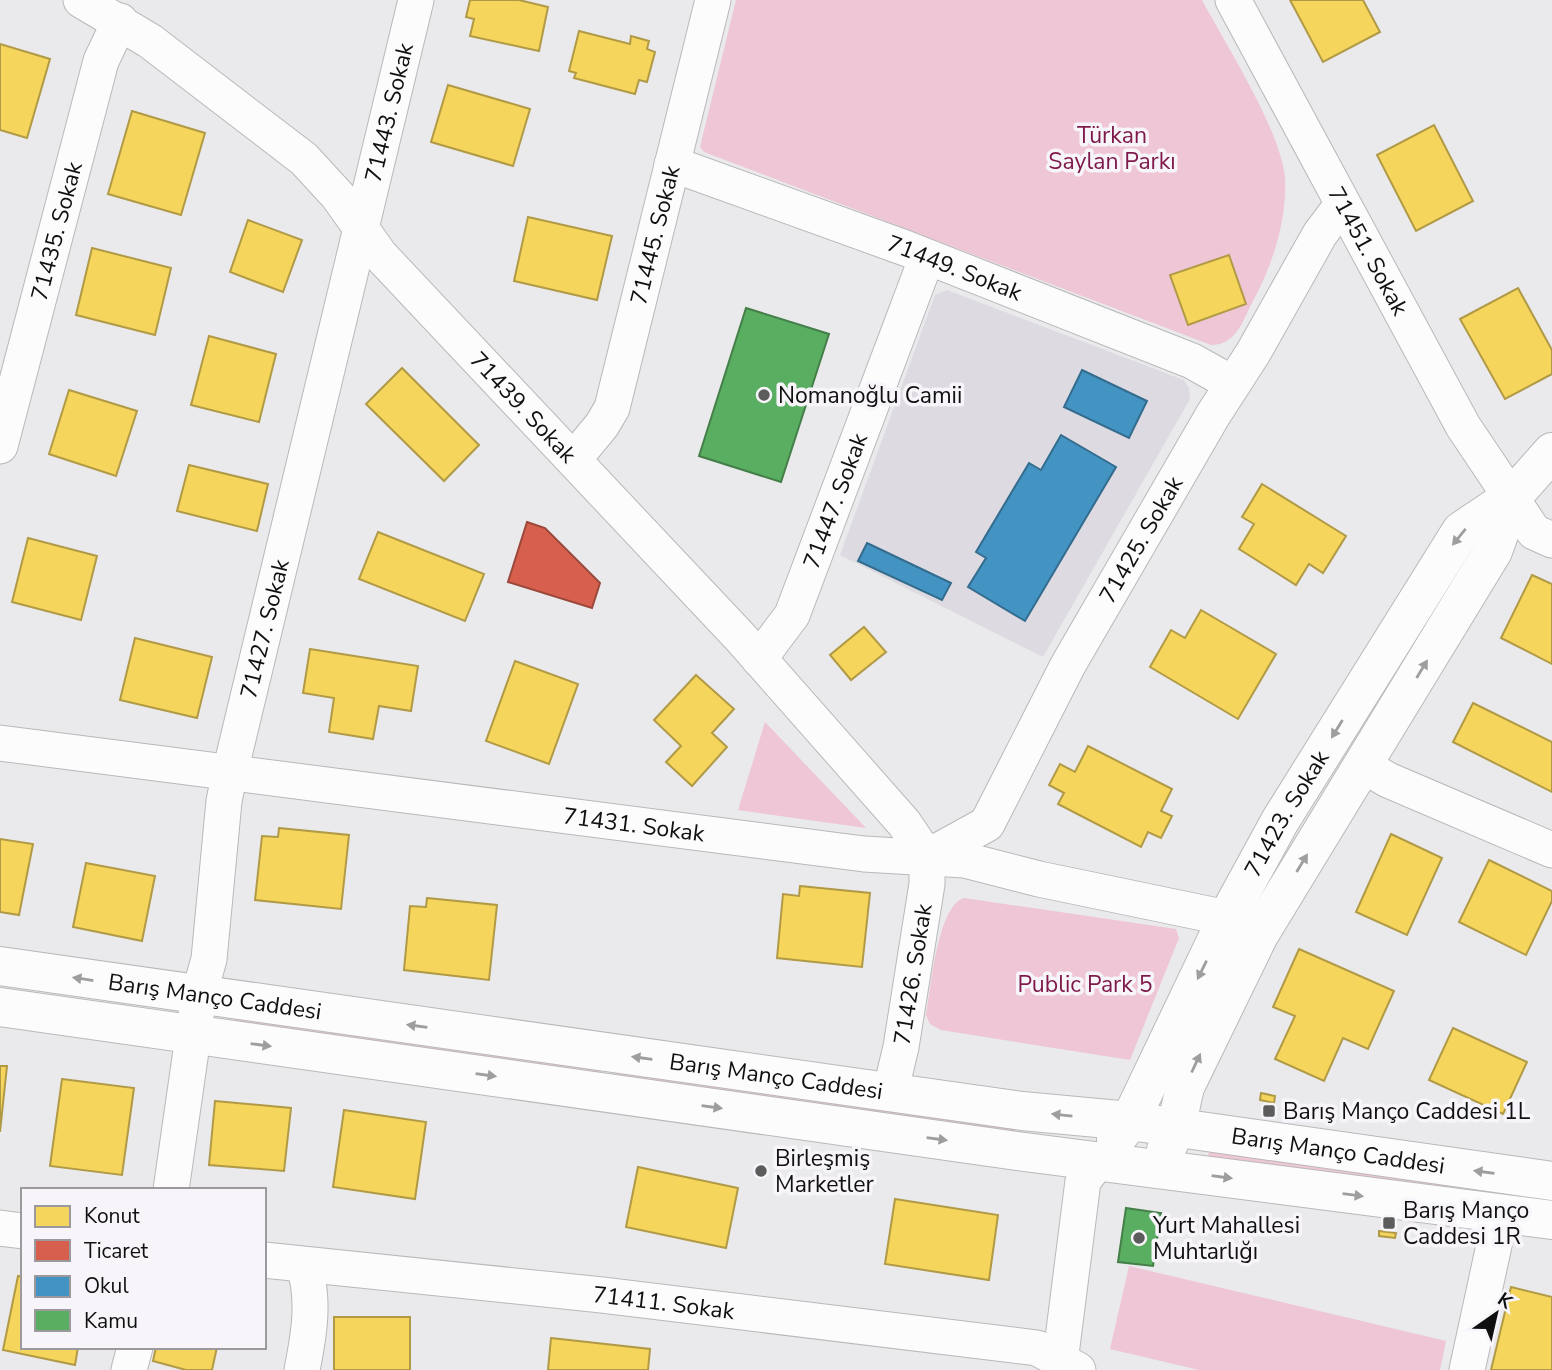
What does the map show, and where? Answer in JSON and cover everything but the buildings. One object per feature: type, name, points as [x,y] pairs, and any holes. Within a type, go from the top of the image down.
[{"type":"main road","name":"71423. Sokak","points":[[1152,1140],[1185,1087],[1280,821],[1461,531],[1513,496],[1552,452]]},
{"type":"main road","name":"71423. Sokak","points":[[1243,926],[1364,766],[1493,551],[1513,496]]},
{"type":"main road","name":"Barış Manço Caddesi","points":[[0,966],[890,1093],[1152,1140],[1501,1213],[1552,1220]]},
{"type":"main road","name":"Barış Manço Caddesi","points":[[0,1007],[1099,1160]]},
{"type":"main road","name":"Barış Manço Caddesi","points":[[1152,1140],[1552,1181]]},
{"type":"main road","points":[[1099,1160],[1152,1140]]},
{"type":"street","name":"71439. Sokak","points":[[81,0],[120,21],[304,159],[338,196],[380,255],[759,659],[904,823],[927,857]]},
{"type":"street","name":"71443. Sokak","points":[[360,227],[416,0]]},
{"type":"street","name":"71445. Sokak","points":[[574,459],[603,425],[612,408],[713,0]]},
{"type":"street","name":"71451. Sokak","points":[[1233,0],[1463,426],[1513,496],[1534,532],[1552,540]]},
{"type":"street","name":"71435. Sokak","points":[[0,446],[101,61],[120,21]]},
{"type":"street","name":"71449. Sokak","points":[[672,164],[927,257],[1192,360],[1233,384]]},
{"type":"street","name":"71425. Sokak","points":[[927,857],[987,824],[1068,665],[1253,354],[1320,234],[1342,205]]},
{"type":"street","name":"71427. Sokak","points":[[171,1188],[199,995],[209,959],[224,801],[360,227]]},
{"type":"street","name":"71447. Sokak","points":[[759,659],[792,615],[927,257]]},
{"type":"street","name":"71431. Sokak","points":[[0,743],[230,772],[291,783],[851,852],[965,860],[1243,926]]},
{"type":"street","points":[[1364,766],[1388,780],[1552,850]]},
{"type":"street","name":"71426. Sokak","points":[[890,1093],[901,1047],[927,884],[927,857]]},
{"type":"street","points":[[1066,1367],[1083,1181],[1099,1160]]},
{"type":"street","points":[[1467,1370],[1501,1213]]},
{"type":"street","points":[[0,1228],[21,1231]]},
{"type":"street","name":"71411. Sokak","points":[[266,1260],[602,1295],[1037,1348],[1066,1367]]},
{"type":"street","points":[[302,1370],[310,1329],[309,1283],[304,1266]]},
{"type":"street","points":[[129,1370],[134,1349]]},
{"type":"shaded area","points":[[947,290],[1184,380],[1189,388],[1190,399],[1043,657],[840,555],[935,295]]},
{"type":"green space","name":"Türkan Saylan Parkı","points":[[736,0],[1202,0],[1264,114],[1282,160],[1285,179],[1284,211],[1277,243],[1241,325],[1227,341],[1211,345],[704,152],[700,147]]},
{"type":"green space","points":[[765,722],[866,828],[738,810]]},
{"type":"green space","name":"Public Park 5","points":[[964,898],[1176,929],[1179,938],[1130,1060],[941,1030],[930,1024],[926,1015],[941,932],[955,904]]},
{"type":"green space","points":[[236,1017],[602,1067],[601,1076],[235,1025]]},
{"type":"green space","points":[[614,1070],[1016,1123],[1015,1132],[613,1078]]},
{"type":"green space","points":[[1209,1151],[1552,1197],[1552,1204],[1208,1159]]},
{"type":"green space","points":[[1129,1266],[1446,1341],[1440,1370],[1199,1370],[1110,1349]]},
{"type":"place","name":"Nomanoğlu Camii","points":[[764,395]]},
{"type":"place","name":"Barış Manço Caddesi 1L","points":[[1269,1111]]},
{"type":"place","name":"Birleşmiş Marketler","points":[[761,1171]]},
{"type":"place","name":"Barış Manço Caddesi 1R","points":[[1389,1223]]},
{"type":"place","name":"Yurt Mahallesi Muhtarlığı","points":[[1139,1238]]}]
